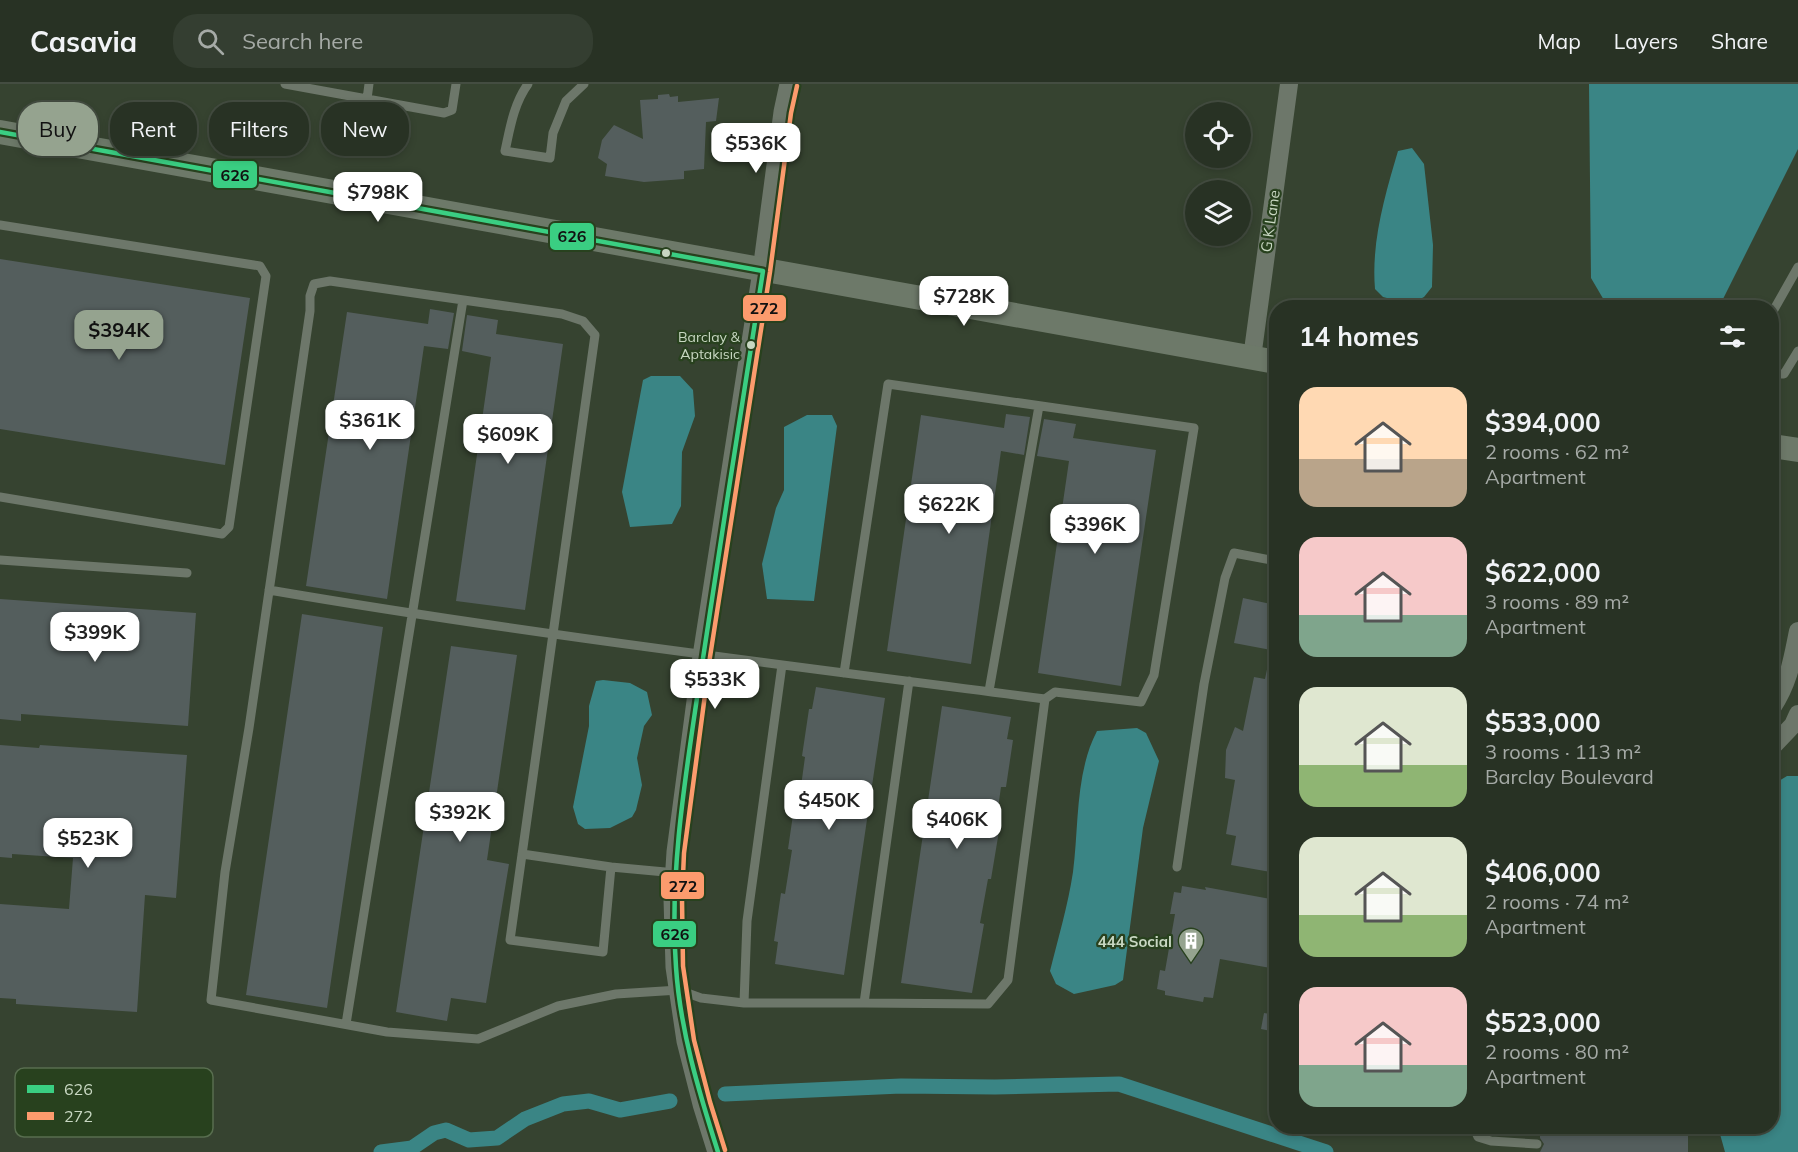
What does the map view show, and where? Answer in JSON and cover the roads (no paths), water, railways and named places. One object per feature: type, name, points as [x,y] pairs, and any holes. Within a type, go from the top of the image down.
[{"type":"main road","points":[[0,132],[1269,361]]},
{"type":"main road","points":[[1779,447],[1798,450]]},
{"type":"street","points":[[718,1152],[687,1041],[679,990],[674,899],[703,656],[790,84]]},
{"type":"street","name":"G K Lane","points":[[1252,358],[1289,84]]},
{"type":"street","points":[[1791,696],[1798,631]]},
{"type":"street","points":[[1779,712],[1796,723],[1779,740]]},
{"type":"lane","points":[[285,84],[444,113],[452,110],[456,84]]},
{"type":"lane","points":[[367,99],[369,84]]},
{"type":"lane","points":[[528,84],[513,116],[505,150],[550,158],[554,133],[566,101],[584,84]]},
{"type":"lane","points":[[0,225],[260,266],[266,276],[229,527],[222,534],[0,497]]},
{"type":"lane","points":[[1779,301],[1798,267]]},
{"type":"lane","points":[[611,867],[603,952],[510,940],[595,335],[583,321],[562,314],[330,281],[314,284],[310,296],[310,311],[269,590],[225,872],[211,1000],[387,1032],[478,1039],[558,1006],[616,994],[679,990],[701,999],[744,1003],[988,1004],[1008,980],[1045,699]]},
{"type":"lane","points":[[346,1024],[463,300]]},
{"type":"lane","points":[[1779,374],[1784,374],[1798,351]]},
{"type":"lane","points":[[269,590],[413,614],[703,656],[1045,699],[1055,692],[1141,702],[1154,675],[1194,428],[888,384],[844,673]]},
{"type":"lane","points":[[989,692],[1039,406]]},
{"type":"lane","points":[[1177,867],[1204,684],[1225,578],[1234,553],[1269,560]]},
{"type":"lane","points":[[0,560],[100,569],[187,573]]},
{"type":"lane","points":[[744,1003],[747,921],[782,665]]},
{"type":"lane","points":[[864,1003],[909,681]]},
{"type":"lane","points":[[522,854],[611,867],[676,873]]},
{"type":"lane","points":[[1477,1134],[1478,1137],[1491,1141],[1537,1144]]},
{"type":"water","points":[[1589,84],[1798,84],[1798,149],[1722,300],[1604,300],[1591,278]]},
{"type":"water","points":[[1412,148],[1424,164],[1433,245],[1432,287],[1424,297],[1418,300],[1395,300],[1383,297],[1375,289],[1377,236],[1398,151]]},
{"type":"water","points":[[651,376],[680,376],[693,390],[695,416],[682,452],[681,506],[672,524],[630,527],[622,492],[643,380]]},
{"type":"water","points":[[807,415],[832,415],[837,426],[814,601],[767,599],[762,564],[776,508],[784,490],[784,427]]},
{"type":"water","points":[[596,681],[630,683],[647,692],[652,715],[644,726],[637,758],[642,785],[632,817],[610,828],[585,829],[578,824],[573,807],[589,726],[589,706]]},
{"type":"water","points":[[1137,728],[1146,733],[1159,761],[1143,828],[1123,980],[1115,985],[1074,994],[1056,984],[1050,971],[1073,872],[1081,782],[1085,764],[1097,731]]},
{"type":"water","points":[[1787,776],[1798,776],[1798,1152],[1725,1152],[1720,1134],[1779,1134],[1779,781]]},
{"type":"waterway","points":[[725,1094],[901,1086],[995,1087],[1119,1084],[1269,1133]]},
{"type":"waterway","points":[[381,1152],[412,1148],[434,1133],[446,1130],[469,1140],[497,1138],[525,1119],[563,1104],[589,1101],[620,1110],[670,1101]]},
{"type":"waterway","points":[[1271,1134],[1326,1152]]},
{"type":"place","name":"Barclay & Aptakisic","points":[[751,345]]},
{"type":"place","name":"444 Social","points":[[1191,964]]}]
